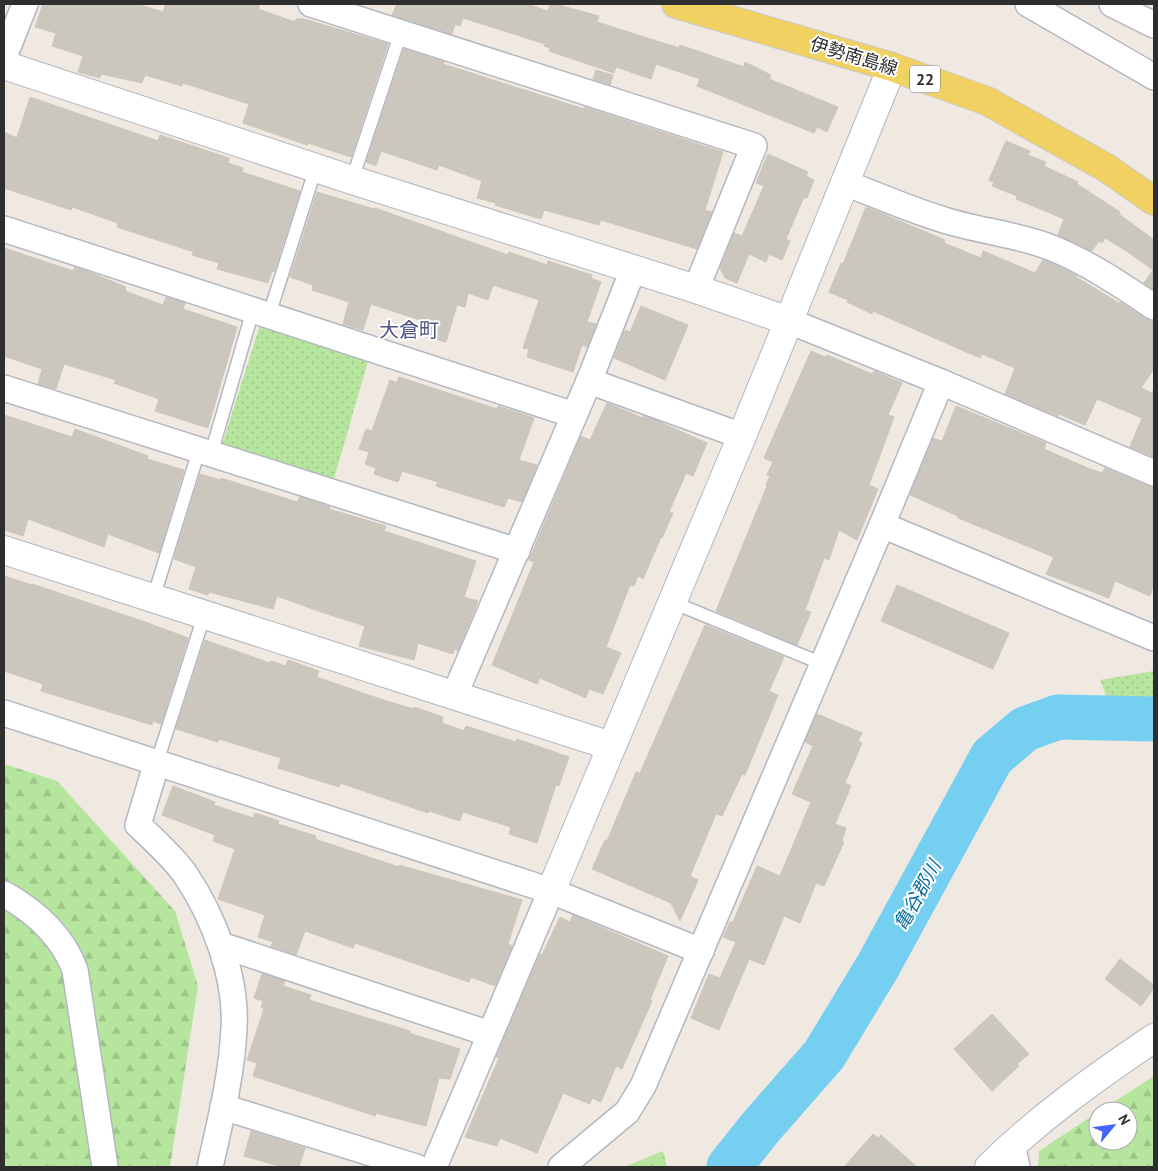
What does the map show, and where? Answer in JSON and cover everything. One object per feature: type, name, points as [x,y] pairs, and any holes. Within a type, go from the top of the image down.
[{"type":"main road","name":"伊勢南島線","points":[[676,4],[892,67],[987,101],[1105,168],[1154,201]]},
{"type":"street","points":[[4,57],[25,4]]},
{"type":"street","points":[[311,4],[754,146],[696,289]]},
{"type":"street","points":[[1028,4],[1154,76]]},
{"type":"street","points":[[1112,4],[1154,25]]},
{"type":"street","points":[[4,65],[352,180],[696,289],[789,321],[941,382],[1154,473]]},
{"type":"street","points":[[434,1167],[742,436],[892,67]]},
{"type":"street","points":[[845,183],[941,220],[1027,240],[1051,248],[1112,279],[1154,307]]},
{"type":"street","points":[[4,229],[574,415]]},
{"type":"street","points":[[454,696],[589,381],[633,270]]},
{"type":"street","points":[[589,381],[742,436]]},
{"type":"street","points":[[561,1167],[627,1112],[643,1086],[941,382]]},
{"type":"street","points":[[4,388],[517,551]]},
{"type":"street","points":[[882,525],[1154,638]]},
{"type":"street","points":[[4,550],[611,746]]},
{"type":"street","points":[[4,713],[551,891],[701,951]]},
{"type":"street","points":[[157,762],[138,824],[170,856],[184,874],[207,913],[221,945],[229,979],[234,1026],[232,1055],[210,1167]]},
{"type":"street","points":[[4,894],[25,905],[44,923],[69,954],[75,970],[105,1167]]},
{"type":"street","points":[[221,945],[490,1034]]},
{"type":"street","points":[[989,1167],[1015,1156],[1066,1100],[1154,1038]]},
{"type":"street","points":[[223,1107],[416,1167]]},
{"type":"lane","points":[[352,180],[401,32]]},
{"type":"lane","points":[[153,599],[205,452],[316,168]]},
{"type":"lane","points":[[672,602],[823,664]]},
{"type":"lane","points":[[157,762],[204,616]]},
{"type":"green space","points":[[260,325],[368,361],[333,482],[222,445]]},
{"type":"green space","points":[[1154,671],[1154,711],[1111,708],[1100,680]]},
{"type":"green space","points":[[4,764],[57,781],[175,911],[198,986],[170,1167],[4,1167]]},
{"type":"green space","points":[[1154,1076],[1154,1167],[1038,1167],[1039,1151],[1088,1119],[1088,1151],[1138,1151],[1138,1101],[1115,1101]]},
{"type":"green space","points":[[663,1151],[667,1167],[624,1167]]},
{"type":"building","points":[[43,4],[137,4],[163,12],[166,4],[260,4],[258,9],[295,22],[296,19],[304,19],[388,44],[351,157],[308,143],[307,145],[243,123],[249,104],[183,83],[182,86],[145,75],[142,83],[101,74],[100,78],[78,72],[83,56],[52,46],[56,33],[35,27]]},
{"type":"building","points":[[397,4],[527,4],[548,11],[550,4],[555,4],[599,16],[597,22],[679,48],[680,45],[744,67],[745,62],[771,75],[769,79],[838,107],[827,132],[817,127],[814,133],[697,86],[700,79],[656,64],[651,79],[616,67],[614,73],[549,51],[550,48],[544,46],[545,44],[463,18],[460,26],[455,24],[452,34],[392,15]]},
{"type":"building","points":[[404,49],[444,62],[443,64],[723,152],[705,210],[712,212],[697,249],[601,220],[599,225],[544,210],[541,219],[495,205],[496,203],[477,198],[482,181],[439,165],[437,170],[381,151],[376,166],[366,162]]},
{"type":"building","points":[[596,70],[613,75],[610,85],[593,79]]},
{"type":"building","points":[[30,97],[158,141],[160,135],[229,158],[228,163],[243,168],[242,172],[300,191],[274,272],[272,271],[268,283],[217,269],[219,263],[192,255],[194,252],[117,227],[118,223],[72,207],[71,210],[4,188],[4,132],[17,138]]},
{"type":"building","points":[[1006,141],[1030,151],[1028,155],[1046,162],[1044,166],[1078,182],[1077,184],[1120,212],[1119,214],[1154,240],[1154,290],[1144,283],[1153,270],[1128,252],[1105,238],[1102,243],[1099,241],[1092,251],[1058,235],[1064,219],[1016,199],[1017,196],[992,186],[994,182],[989,180]]},
{"type":"building","points":[[768,154],[808,172],[806,176],[814,180],[807,198],[804,197],[786,239],[790,241],[782,260],[769,254],[766,262],[749,254],[737,283],[725,278],[720,268],[734,233],[742,236],[764,186],[756,183]]},
{"type":"building","points":[[317,192],[375,208],[508,255],[509,252],[547,265],[548,261],[592,275],[591,278],[601,282],[587,322],[596,324],[587,347],[582,345],[573,372],[527,357],[529,349],[523,348],[539,300],[493,285],[488,300],[468,293],[465,307],[457,305],[446,342],[425,336],[429,323],[371,304],[363,330],[343,324],[349,302],[312,290],[313,285],[290,277]]},
{"type":"building","points":[[866,207],[945,240],[944,243],[981,258],[983,251],[1035,273],[1043,260],[1047,261],[1077,276],[1146,319],[1154,321],[1154,369],[1141,388],[1152,393],[1154,389],[1154,457],[1130,447],[1142,418],[1097,399],[1085,425],[1059,414],[1058,416],[1005,394],[1015,368],[982,354],[980,358],[873,311],[872,314],[847,302],[848,300],[829,292],[841,263],[843,264]]},
{"type":"building","points":[[4,248],[73,271],[75,267],[84,270],[126,287],[125,291],[163,305],[166,297],[185,303],[183,309],[237,327],[208,428],[155,411],[159,399],[114,383],[116,380],[64,364],[56,389],[38,384],[42,369],[4,356]]},
{"type":"building","points":[[641,306],[688,325],[665,380],[614,358],[624,332],[626,330],[630,332]]},
{"type":"building","points":[[811,351],[825,357],[827,355],[872,374],[874,371],[902,383],[888,415],[894,417],[869,485],[878,489],[857,540],[839,530],[829,560],[824,558],[805,610],[811,612],[797,645],[716,611],[767,486],[770,476],[767,475],[773,462],[764,458]]},
{"type":"building","points":[[399,377],[497,409],[498,406],[534,418],[519,460],[537,465],[522,502],[508,498],[504,507],[436,486],[438,482],[402,471],[398,482],[374,474],[376,468],[365,464],[369,452],[359,449],[366,429],[372,431],[390,380],[397,383]]},
{"type":"building","points":[[607,403],[643,418],[644,416],[653,419],[707,443],[693,476],[686,473],[669,512],[673,513],[643,579],[638,576],[634,586],[630,585],[606,647],[621,653],[603,694],[589,689],[586,698],[540,678],[537,684],[492,665],[534,562],[529,560],[581,436],[590,440]]},
{"type":"building","points":[[956,406],[1046,443],[1044,449],[1090,469],[1102,473],[1105,468],[1154,487],[1154,584],[1150,596],[1115,581],[1109,598],[1046,574],[1054,557],[958,518],[958,516],[910,495],[933,438],[942,441]]},
{"type":"building","points":[[4,415],[72,437],[75,429],[148,456],[147,459],[184,470],[159,553],[108,534],[104,547],[28,519],[23,536],[4,530]]},
{"type":"building","points":[[200,474],[220,480],[221,478],[297,502],[300,497],[330,507],[329,509],[386,526],[384,531],[476,561],[464,597],[478,601],[458,651],[454,649],[453,654],[418,643],[414,660],[359,646],[365,626],[277,596],[273,609],[209,592],[208,595],[189,589],[196,567],[174,559]]},
{"type":"building","points":[[4,576],[188,638],[161,724],[153,721],[152,725],[41,691],[43,684],[4,671]]},
{"type":"building","points":[[897,585],[1009,633],[993,669],[881,621]]},
{"type":"building","points":[[705,625],[784,657],[769,691],[778,695],[745,775],[742,774],[722,816],[716,814],[690,876],[698,880],[680,921],[671,903],[592,869],[605,840],[607,841],[636,772],[640,773]]},
{"type":"building","points":[[205,640],[270,663],[271,661],[286,666],[288,660],[319,671],[317,677],[368,695],[443,717],[442,723],[464,731],[466,726],[516,742],[517,739],[569,757],[559,786],[556,785],[537,843],[509,834],[511,827],[463,812],[460,821],[429,811],[428,813],[340,783],[339,787],[278,768],[281,758],[219,739],[218,742],[176,729]]},
{"type":"building","points":[[817,714],[862,733],[858,741],[862,743],[845,783],[851,786],[835,824],[846,828],[842,841],[844,842],[824,886],[816,883],[800,923],[784,916],[764,965],[749,959],[719,1030],[691,1018],[709,974],[720,978],[736,942],[723,937],[730,922],[733,922],[757,866],[780,876],[811,802],[792,794],[813,746],[805,742]]},
{"type":"building","points":[[173,786],[215,802],[214,805],[253,818],[255,813],[279,821],[278,824],[316,836],[315,839],[399,867],[399,865],[522,900],[508,944],[512,946],[495,986],[471,977],[469,982],[355,943],[353,948],[305,931],[296,955],[271,946],[273,942],[258,937],[265,915],[218,899],[235,849],[213,841],[215,835],[162,815]]},
{"type":"building","points":[[573,915],[668,956],[650,1000],[652,1001],[622,1069],[616,1066],[601,1102],[592,1098],[590,1104],[563,1093],[537,1153],[500,1138],[497,1146],[465,1137],[499,1058],[496,1057],[540,954],[542,955],[560,917],[570,922]]},
{"type":"building","points":[[1120,959],[1154,985],[1154,988],[1141,1006],[1105,979]]},
{"type":"building","points":[[262,974],[285,981],[283,986],[311,995],[309,1000],[410,1031],[409,1033],[460,1049],[450,1079],[439,1078],[426,1126],[376,1113],[375,1116],[253,1076],[257,1063],[247,1060],[264,1009],[261,1007],[263,1001],[254,998]]},
{"type":"building","points":[[992,1014],[1029,1054],[992,1091],[954,1049]]},
{"type":"building","points":[[251,1131],[305,1148],[299,1167],[282,1167],[244,1156]]},
{"type":"building","points":[[873,1134],[878,1138],[881,1135],[917,1167],[844,1167]]},
{"type":"waterway","name":"亀谷郡川","points":[[729,1167],[760,1128],[824,1055],[878,966],[992,757],[1025,729],[1058,717],[1154,719]]},
{"type":"district","name":"大倉町","points":[[409,330]]}]
